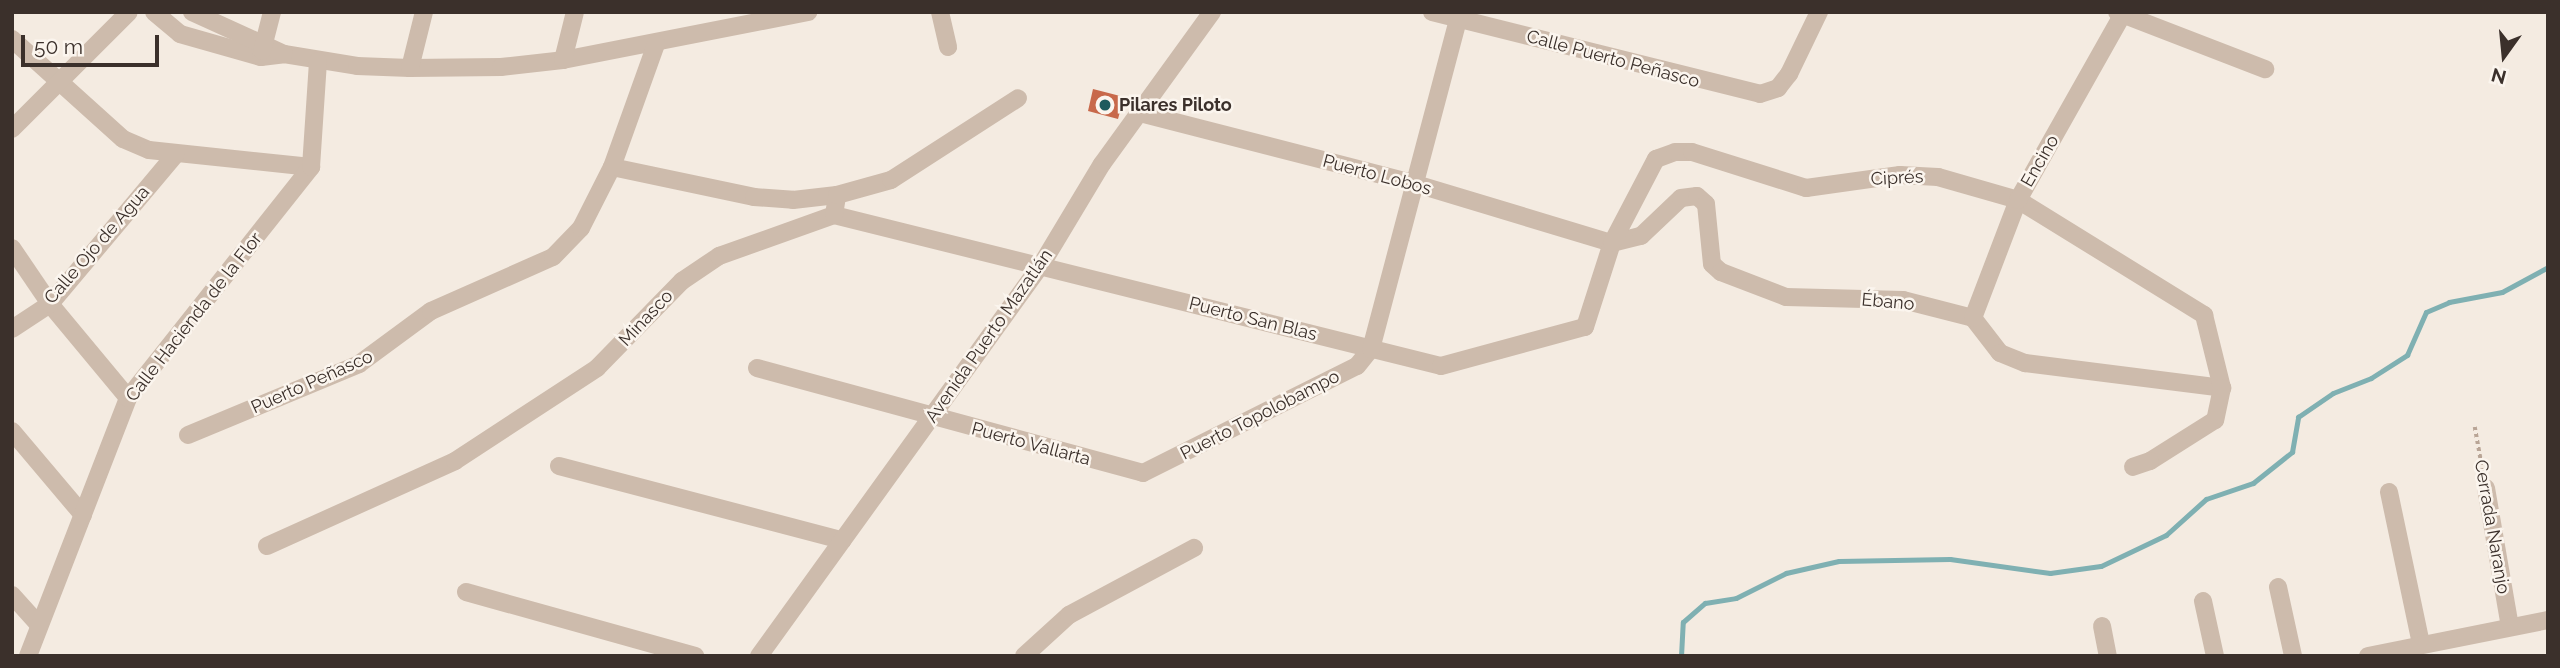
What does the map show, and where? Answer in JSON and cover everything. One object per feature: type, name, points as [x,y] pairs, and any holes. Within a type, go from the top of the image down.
[{"type":"street","points":[[12,129],[61,84],[128,12]]},
{"type":"street","points":[[154,12],[180,34],[318,61],[410,68],[501,67],[563,60],[656,44],[808,12]]},
{"type":"street","points":[[192,12],[263,49]]},
{"type":"street","points":[[263,49],[272,12]]},
{"type":"street","points":[[410,68],[424,12]]},
{"type":"street","points":[[563,60],[575,12]]},
{"type":"street","points":[[714,32],[719,12]]},
{"type":"street","points":[[940,12],[948,47]]},
{"type":"street","name":"Avenida Puerto Mazatlán","points":[[759,656],[1040,267],[1102,164],[1212,12]]},
{"type":"street","name":"Calle Puerto Peñasco","points":[[1432,12],[1459,15],[1742,93],[1760,94],[1777,88],[1789,74],[1819,12]]},
{"type":"street","points":[[2122,13],[2265,69]]},
{"type":"street","name":"Encino","points":[[1973,318],[2018,200],[2122,13]]},
{"type":"street","points":[[1371,349],[1459,15]]},
{"type":"street","points":[[12,39],[123,139],[149,150],[311,167],[318,61]]},
{"type":"street","name":"Puerto Peñasco","points":[[188,435],[359,364],[431,311],[553,257],[581,228],[612,167],[656,44]]},
{"type":"street","points":[[612,167],[754,197],[793,200],[837,195],[891,180],[1018,98]]},
{"type":"street","name":"Puerto Lobos","points":[[1140,113],[1416,184],[1612,243]]},
{"type":"street","name":"Ciprés","points":[[1612,243],[1656,159],[1675,152],[1692,152],[1806,188],[1900,175],[1938,177],[2018,200],[2204,315],[2222,388]]},
{"type":"street","name":"Calle Ojo de Agua","points":[[12,329],[50,304],[176,154]]},
{"type":"street","name":"Calle Hacienda de la Flor","points":[[28,656],[128,398],[311,167]]},
{"type":"street","points":[[834,215],[837,195]]},
{"type":"street","name":"Ébano","points":[[1612,243],[1641,236],[1681,198],[1696,196],[1706,204],[1712,264],[1721,272],[1786,297],[1903,300],[1973,318]]},
{"type":"street","name":"Puerto San Blas","points":[[834,215],[1441,366],[1585,327],[1612,243]]},
{"type":"street","name":"Minasco","points":[[267,546],[424,477],[567,391],[630,338],[682,281],[719,256],[834,215]]},
{"type":"street","points":[[12,248],[50,304],[128,398]]},
{"type":"street","points":[[1973,318],[2000,353],[2025,363],[2222,388],[2222,404],[2204,431],[2133,467]]},
{"type":"street","name":"Puerto Topolobampo","points":[[1143,473],[1357,366],[1371,349]]},
{"type":"street","name":"Puerto Vallarta","points":[[757,368],[1143,473]]},
{"type":"street","points":[[12,431],[83,515]]},
{"type":"street","points":[[559,466],[842,540]]},
{"type":"street","name":"Cerrada Naranjo","points":[[2486,488],[2510,627]]},
{"type":"street","points":[[2389,492],[2421,644]]},
{"type":"street","points":[[1024,656],[1069,615],[1194,548]]},
{"type":"street","points":[[2278,587],[2293,656]]},
{"type":"street","points":[[466,592],[695,656]]},
{"type":"street","points":[[12,595],[39,625]]},
{"type":"street","points":[[2203,601],[2215,656]]},
{"type":"street","points":[[2368,656],[2548,620]]},
{"type":"street","points":[[2102,626],[2108,656]]},
{"type":"path","name":"Cerrada Naranjo","points":[[2475,426],[2486,488]]},
{"type":"building","name":"Pilares Piloto","points":[[1093,89],[1124,97],[1118,119],[1088,111]]},
{"type":"waterway","points":[[1681,656],[1683,622],[1705,603],[1736,598],[1786,573],[1839,561],[1950,559],[2050,573],[2101,566],[2166,535],[2206,499],[2253,483],[2292,452],[2298,417],[2333,393],[2371,378],[2407,355],[2426,312],[2449,302],[2502,292],[2548,267]]},
{"type":"place","name":"Pilares Piloto","points":[[1105,105]]}]
